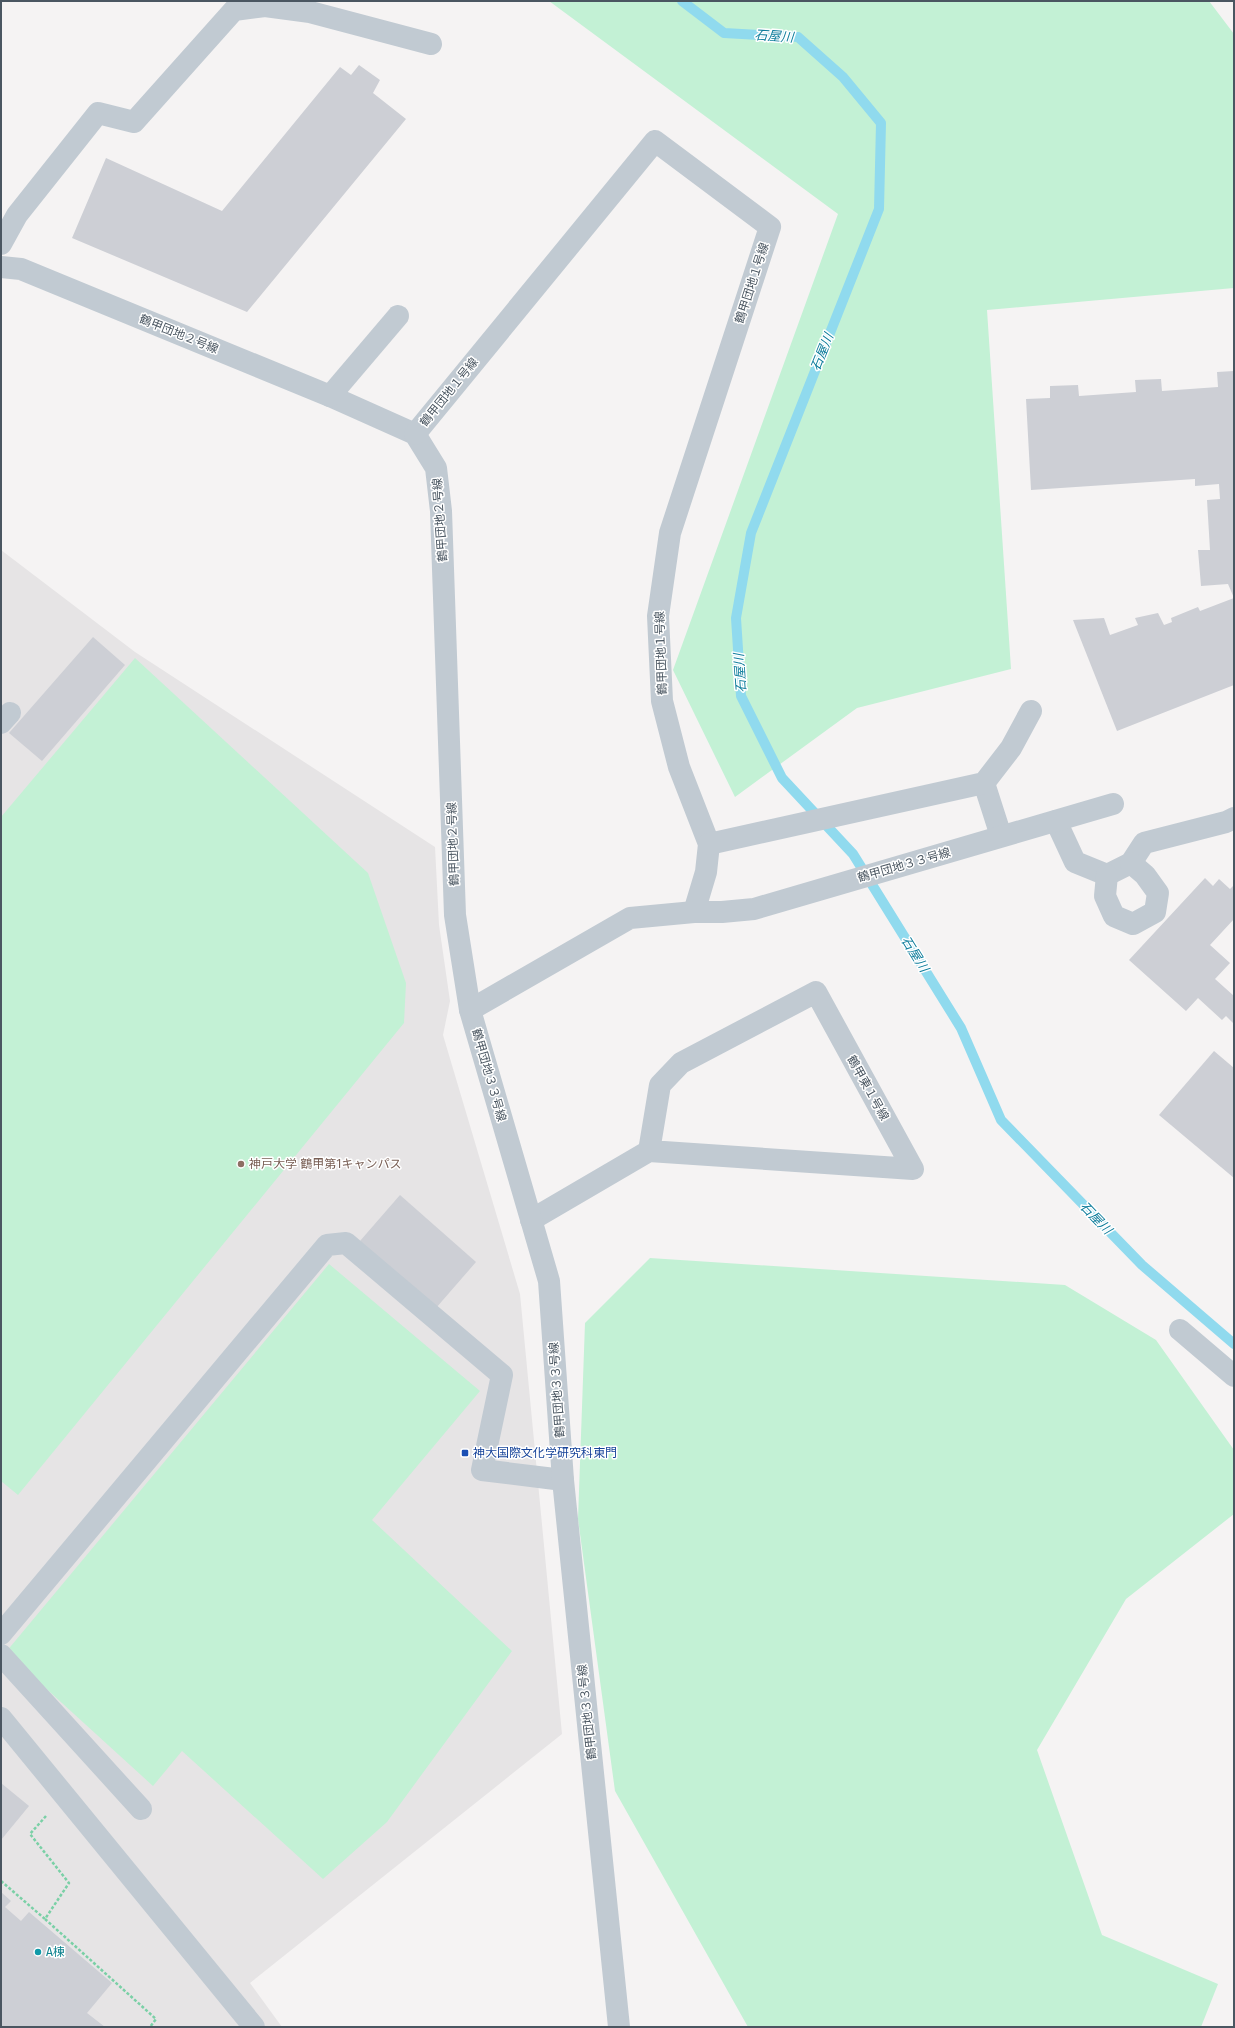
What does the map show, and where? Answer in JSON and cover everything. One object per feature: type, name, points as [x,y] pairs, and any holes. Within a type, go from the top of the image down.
[{"type":"street","points":[[1,244],[17,215],[98,113],[134,122],[234,10],[265,6],[310,12],[431,44]]},
{"type":"street","name":"鶴甲団地１号線","points":[[415,434],[655,141],[770,227],[670,533],[658,616],[662,701],[679,767],[709,844]]},
{"type":"street","name":"鶴甲団地２号線","points":[[1,267],[21,270],[330,396],[415,434],[436,468],[441,512],[455,915],[470,1010]]},
{"type":"street","points":[[330,396],[398,316]]},
{"type":"street","points":[[694,912],[706,872],[709,844],[984,783],[1011,748],[1031,711]]},
{"type":"street","points":[[984,783],[1001,836]]},
{"type":"street","name":"鶴甲団地３３号線","points":[[619,2027],[564,1480],[549,1281],[470,1010],[630,918],[694,912],[722,912],[754,909],[1113,804]]},
{"type":"street","points":[[1056,821],[1076,862],[1107,875],[1132,863],[1144,843],[1226,822],[1234,818]]},
{"type":"street","points":[[1107,875],[1105,896],[1114,916],[1133,924],[1156,912],[1158,893],[1146,875],[1132,863]]},
{"type":"street","name":"鶴甲東１号線","points":[[816,992],[913,1169],[649,1151],[660,1085],[680,1063],[816,992]]},
{"type":"street","points":[[531,1220],[649,1151]]},
{"type":"street","points":[[1,1634],[327,1245],[346,1243],[502,1375],[482,1470],[564,1480]]},
{"type":"street","points":[[1180,1330],[1234,1376]]},
{"type":"street","points":[[1,1655],[141,1809]]},
{"type":"street","points":[[1,1718],[254,2027]]},
{"type":"path","points":[[45,1919],[69,1883],[30,1834],[48,1814]]},
{"type":"path","points":[[1,1881],[156,2019],[150,2027]]},
{"type":"shaded area","name":"神戸大学 鶴甲第1キャンパス","points":[[1,550],[135,652],[435,847],[439,925],[450,1001],[443,1035],[520,1294],[562,1734],[250,1983],[282,2027],[1,2027]]},
{"type":"green space","points":[[549,1],[1209,1],[1234,34],[1234,288],[987,310],[1011,669],[857,708],[735,797],[673,670],[838,214]]},
{"type":"green space","points":[[135,658],[368,873],[406,983],[404,1023],[18,1495],[1,1481],[1,817]]},
{"type":"green space","points":[[650,1258],[1065,1285],[1156,1340],[1234,1450],[1234,1514],[1126,1599],[1037,1750],[1102,1935],[1218,1984],[1201,2027],[748,2027],[615,1791],[578,1519],[585,1323]]},
{"type":"green space","points":[[329,1264],[480,1391],[372,1520],[512,1651],[387,1822],[323,1879],[182,1751],[153,1786],[6,1652]]},
{"type":"building","points":[[359,65],[380,80],[373,93],[406,119],[247,312],[72,238],[106,158],[222,211],[340,67],[351,75]]},
{"type":"building","points":[[1234,371],[1234,598],[1228,584],[1201,586],[1198,550],[1210,550],[1207,500],[1220,499],[1219,484],[1195,486],[1195,479],[1031,490],[1026,399],[1050,398],[1050,386],[1078,385],[1079,396],[1136,392],[1135,380],[1161,379],[1162,391],[1218,387],[1217,372]]},
{"type":"building","points":[[1234,598],[1234,685],[1117,731],[1073,620],[1104,618],[1110,635],[1138,625],[1135,618],[1158,613],[1164,625],[1172,622],[1171,618],[1198,607],[1200,611]]},
{"type":"building","points":[[93,637],[125,665],[42,761],[9,733]]},
{"type":"building","points":[[1205,878],[1213,886],[1219,879],[1230,889],[1234,885],[1234,919],[1210,945],[1230,963],[1215,979],[1234,996],[1234,1024],[1226,1016],[1222,1020],[1198,998],[1186,1011],[1129,960]]},
{"type":"building","points":[[1214,1051],[1234,1068],[1234,1178],[1159,1115]]},
{"type":"building","points":[[400,1195],[476,1262],[436,1308],[360,1241]]},
{"type":"building","points":[[1,1783],[29,1806],[1,1840]]},
{"type":"building","name":"A棟","points":[[1,1892],[11,1901],[5,1907],[21,1921],[29,1912],[112,1983],[87,2013],[105,2027],[1,2027]]},
{"type":"waterway","name":"石屋川","points":[[682,1],[724,33],[798,37],[843,77],[881,123],[879,209],[751,533],[736,618],[741,696],[782,778],[853,854],[961,1028],[1001,1120],[1142,1265],[1234,1344]]},
{"type":"place","name":"神戸大学 鶴甲第1キャンパス","points":[[241,1164]]},
{"type":"place","name":"神大国際文化学研究科東門","points":[[465,1453]]},
{"type":"place","name":"A棟","points":[[38,1952]]}]
